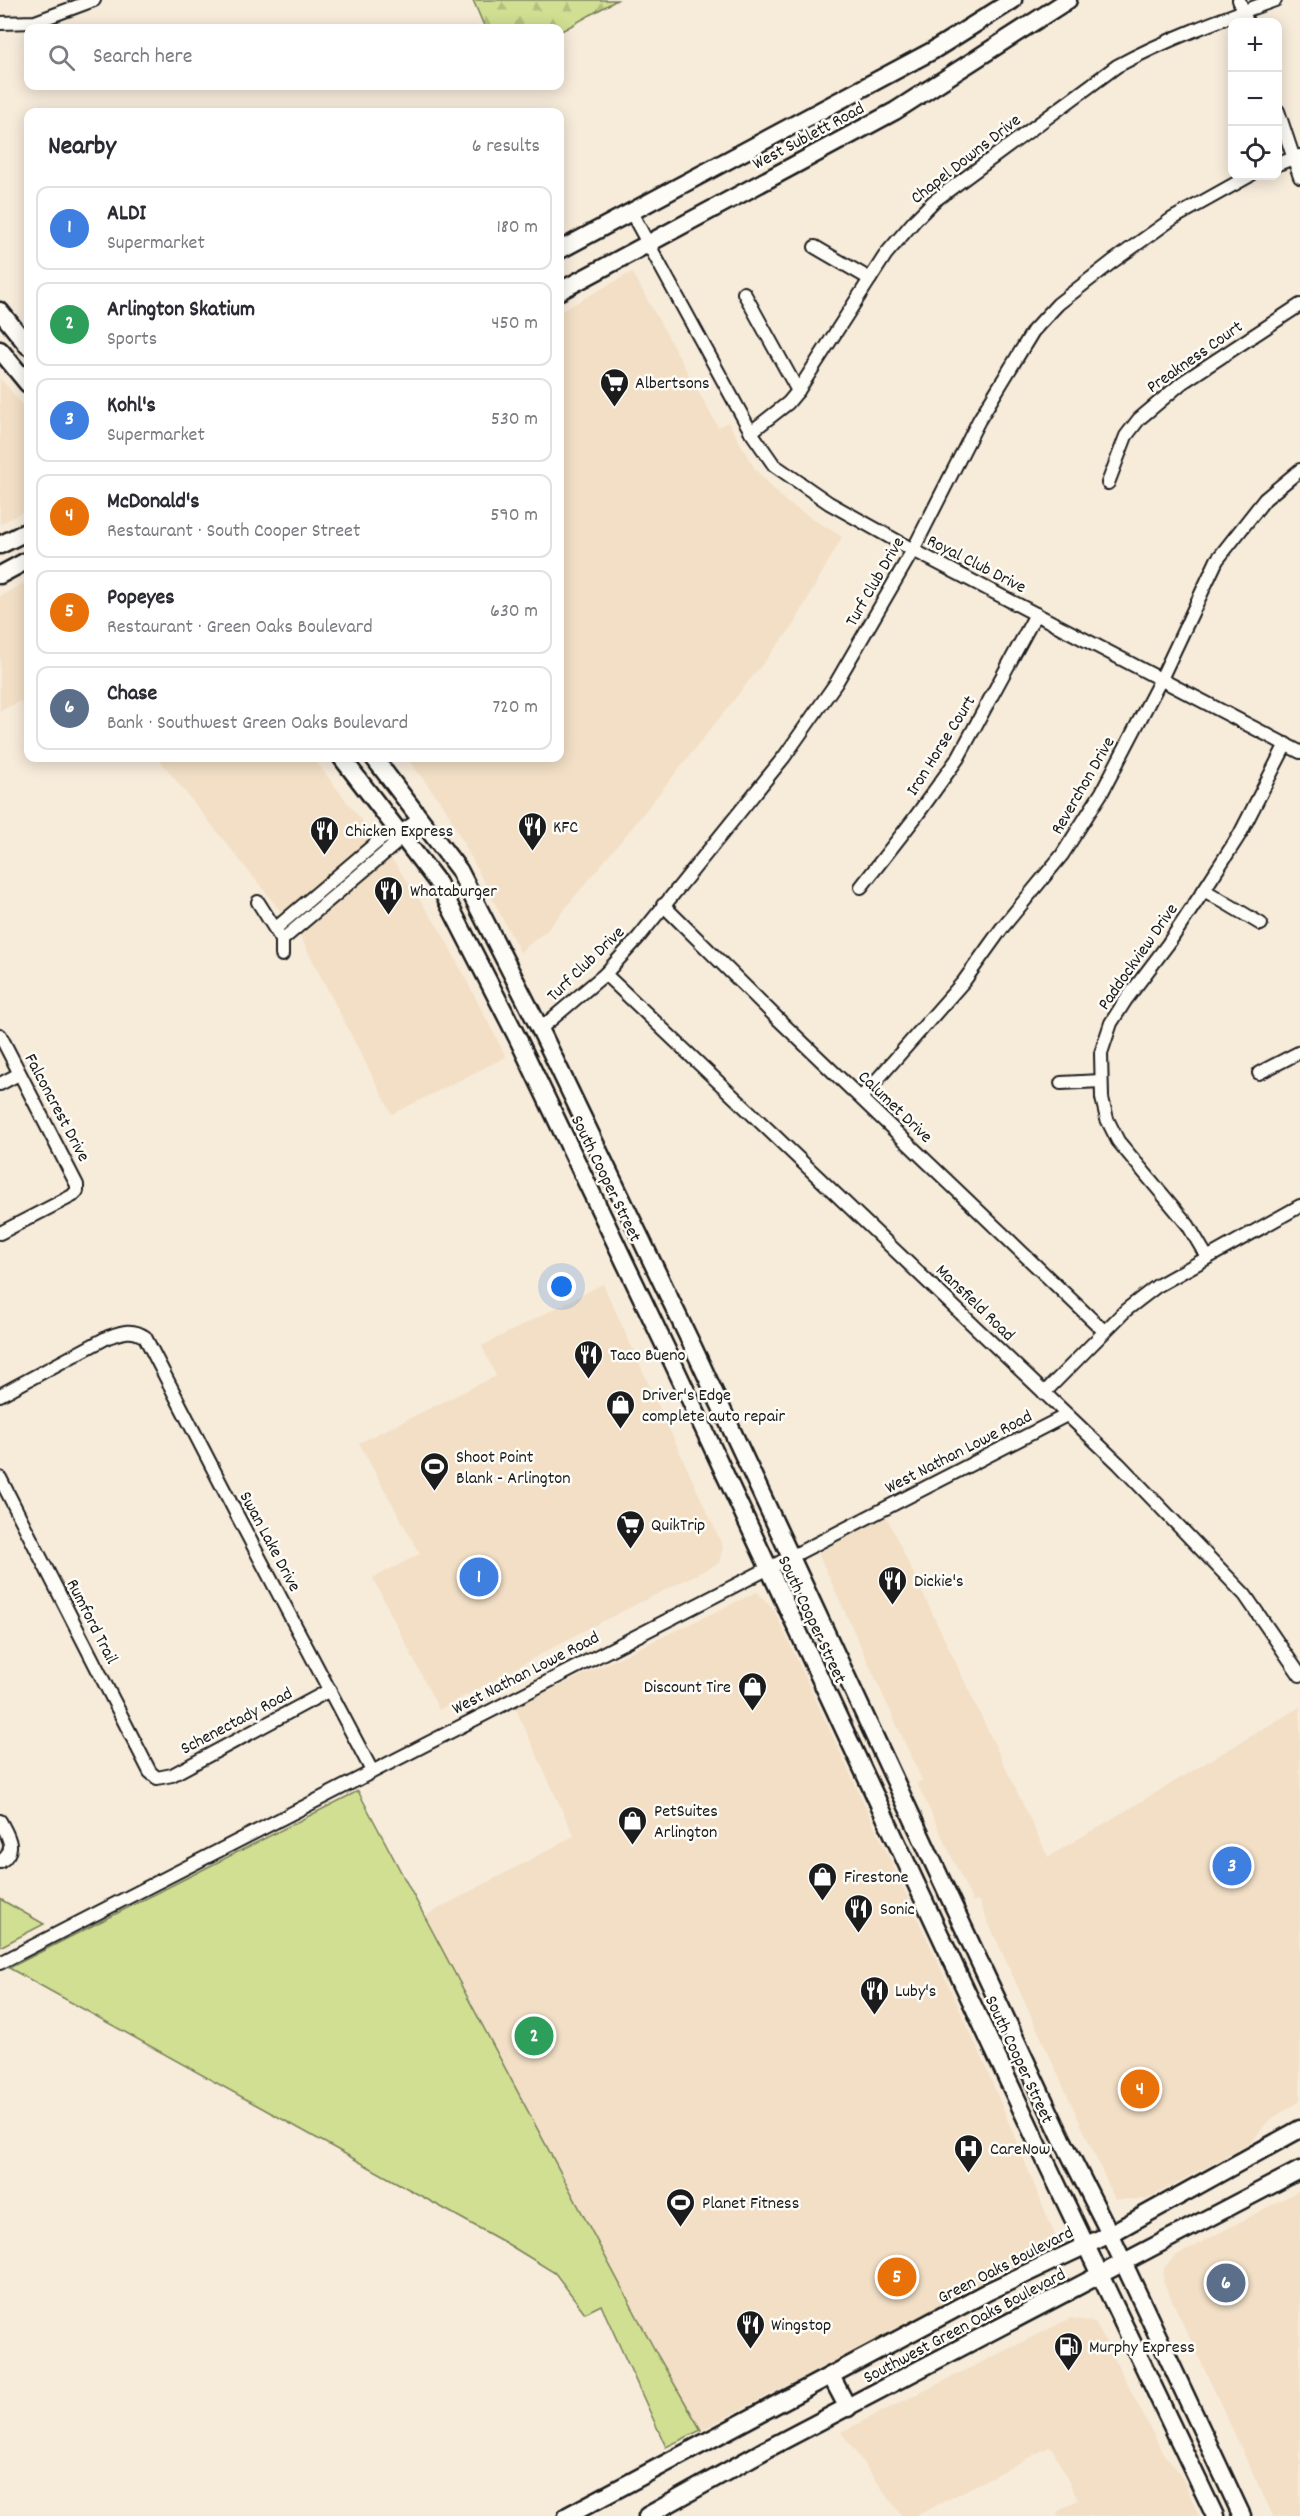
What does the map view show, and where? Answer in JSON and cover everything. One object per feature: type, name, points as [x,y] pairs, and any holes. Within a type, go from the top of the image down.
[{"type":"main road","name":"West Sublett Road","points":[[564,248],[932,51],[1012,0]]},
{"type":"main road","name":"West Sublett Road","points":[[564,289],[895,111],[1068,0]]},
{"type":"main road","points":[[0,311],[24,341]]},
{"type":"main road","points":[[0,350],[24,379]]},
{"type":"main road","points":[[0,545],[24,533]]},
{"type":"main road","points":[[0,575],[24,562]]},
{"type":"main road","name":"South Cooper Street","points":[[345,762],[438,883],[468,939],[634,1282],[1215,2516]]},
{"type":"main road","name":"South Cooper Street","points":[[377,762],[459,870],[540,1029],[656,1271],[1062,2139],[1110,2234],[1242,2516]]},
{"type":"main road","points":[[634,1282],[656,1271]]},
{"type":"main road","name":"Green Oaks Boulevard","points":[[567,2516],[989,2292],[1110,2234],[1300,2129]]},
{"type":"main road","name":"Southwest Green Oaks Boulevard","points":[[647,2516],[1300,2170]]},
{"type":"main road","points":[[831,2376],[848,2408]]},
{"type":"street","name":"Chapel Downs Drive","points":[[751,432],[788,403],[798,391],[886,254],[934,201],[1117,66],[1147,50],[1275,0]]},
{"type":"street","points":[[0,22],[35,22],[85,2]]},
{"type":"street","points":[[1282,121],[1297,157],[1300,177]]},
{"type":"street","points":[[1282,163],[1297,157]]},
{"type":"street","name":"Turf Club Drive","points":[[540,1029],[605,974],[784,757],[836,683],[913,550],[979,420],[1033,331],[1058,304],[1112,261],[1172,219],[1242,180]]},
{"type":"street","name":"Royal Club Drive","points":[[631,212],[751,432],[774,465],[829,503],[913,550],[1300,752]]},
{"type":"street","points":[[815,247],[870,279]]},
{"type":"street","points":[[744,292],[798,391]]},
{"type":"street","name":"Preakness Court","points":[[1108,483],[1126,436],[1139,419],[1183,382],[1300,305]]},
{"type":"street","name":"Reverchon Drive","points":[[861,1098],[964,981],[1002,928],[1062,855],[1102,792],[1161,679],[1217,560],[1265,499],[1300,470]]},
{"type":"street","name":"Iron Horse Court","points":[[861,887],[958,758],[1036,614]]},
{"type":"street","name":"Paddockview Drive","points":[[1208,1257],[1188,1225],[1118,1141],[1107,1119],[1101,1081],[1101,1053],[1111,1023],[1168,944],[1240,834],[1286,744]]},
{"type":"street","points":[[276,928],[382,838],[400,832],[420,819]]},
{"type":"street","points":[[282,940],[393,846],[400,832]]},
{"type":"street","points":[[1204,890],[1261,924]]},
{"type":"street","points":[[258,902],[282,940],[282,955]]},
{"type":"street","name":"Calumet Drive","points":[[663,905],[1104,1331]]},
{"type":"street","name":"Mansfield Road","points":[[605,974],[1119,1464],[1245,1595],[1300,1675]]},
{"type":"street","name":"Falconcrest Drive","points":[[0,1035],[75,1179],[77,1191],[72,1196],[0,1233]]},
{"type":"street","points":[[1259,1073],[1300,1052]]},
{"type":"street","points":[[0,1084],[19,1074]]},
{"type":"street","points":[[1061,1083],[1101,1081]]},
{"type":"street","name":"West Nathan Lowe Road","points":[[1044,1393],[1104,1331],[1158,1286],[1300,1206]]},
{"type":"street","name":"Swan Lake Drive","points":[[0,1395],[108,1337],[123,1332],[137,1331],[146,1336],[238,1517],[372,1771]]},
{"type":"street","name":"West Nathan Lowe Road","points":[[0,1963],[1068,1415]]},
{"type":"street","name":"Rumford Trail","points":[[0,1478],[150,1772],[157,1778]]},
{"type":"street","name":"Schenectady Road","points":[[157,1778],[172,1775],[330,1690]]},
{"type":"street","points":[[0,1821],[11,1842],[10,1852],[0,1862]]},
{"type":"shaded area","points":[[632,272],[718,427],[728,422],[755,469],[786,502],[842,537],[792,627],[548,929],[520,952],[446,809],[410,762],[564,762],[564,310]]},
{"type":"shaded area","points":[[0,378],[24,407],[24,511],[0,524]]},
{"type":"shaded area","points":[[24,583],[24,709],[20,701],[0,711],[0,596]]},
{"type":"shaded area","points":[[161,762],[316,762],[396,865],[442,933],[506,1057],[392,1114],[299,934]]},
{"type":"shaded area","points":[[603,1284],[723,1547],[719,1563],[581,1632],[439,1710],[373,1578],[420,1554],[359,1443],[496,1376],[482,1346]]},
{"type":"shaded area","points":[[886,1516],[1048,1857],[1300,1707],[1300,2101],[1268,2121],[1251,2143],[1147,2199],[1115,2199],[978,1900],[973,1902],[917,1783],[922,1780],[818,1553]]},
{"type":"shaded area","points":[[757,1592],[773,1608],[980,2053],[1056,2238],[1055,2244],[1046,2252],[701,2430],[658,2356],[425,1916],[574,1836],[515,1707]]},
{"type":"shaded area","points":[[1300,2190],[1300,2516],[1273,2516],[1163,2281],[1164,2268],[1174,2257]]},
{"type":"shaded area","points":[[1071,2318],[1095,2322],[1163,2453],[1182,2477],[1199,2516],[1059,2516],[1057,2512],[1078,2500],[1051,2446],[916,2516],[902,2516],[841,2432]]},
{"type":"green space","points":[[473,0],[617,0],[564,30],[564,24],[483,24]]},
{"type":"green space","points":[[358,1791],[658,2356],[701,2430],[666,2447],[601,2305],[585,2313],[555,2273],[506,2243],[9,1968]]},
{"type":"green space","points":[[0,1899],[44,1924],[0,1947]]},
{"type":"place","name":"Albertsons","points":[[614,408]]},
{"type":"place","name":"KFC","points":[[532,852]]},
{"type":"place","name":"Chicken Express","points":[[324,856]]},
{"type":"place","name":"Whataburger","points":[[389,916]]},
{"type":"place","name":"Taco Bueno","points":[[589,1380]]},
{"type":"place","name":"Driver's Edge complete auto repair","points":[[621,1430]]},
{"type":"place","name":"Shoot Point Blank - Arlington","points":[[435,1492]]},
{"type":"place","name":"QuikTrip","points":[[630,1550]]},
{"type":"place","name":"ALDI","points":[[479,1577]]},
{"type":"place","name":"Dickie's","points":[[893,1606]]},
{"type":"place","name":"Discount Tire","points":[[752,1712]]},
{"type":"place","name":"PetSuites Arlington","points":[[633,1846]]},
{"type":"place","name":"Kohl's","points":[[1232,1866]]},
{"type":"place","name":"Firestone","points":[[823,1902]]},
{"type":"place","name":"Sonic","points":[[859,1934]]},
{"type":"place","name":"Luby's","points":[[874,2016]]},
{"type":"place","name":"Arlington Skatium","points":[[534,2036]]},
{"type":"place","name":"McDonald's","points":[[1140,2089]]},
{"type":"place","name":"CareNow","points":[[969,2174]]},
{"type":"place","name":"Planet Fitness","points":[[681,2228]]},
{"type":"place","name":"Popeyes","points":[[897,2277]]},
{"type":"place","name":"Chase","points":[[1226,2283]]},
{"type":"place","name":"Wingstop","points":[[750,2350]]},
{"type":"place","name":"Murphy Express","points":[[1068,2372]]}]
